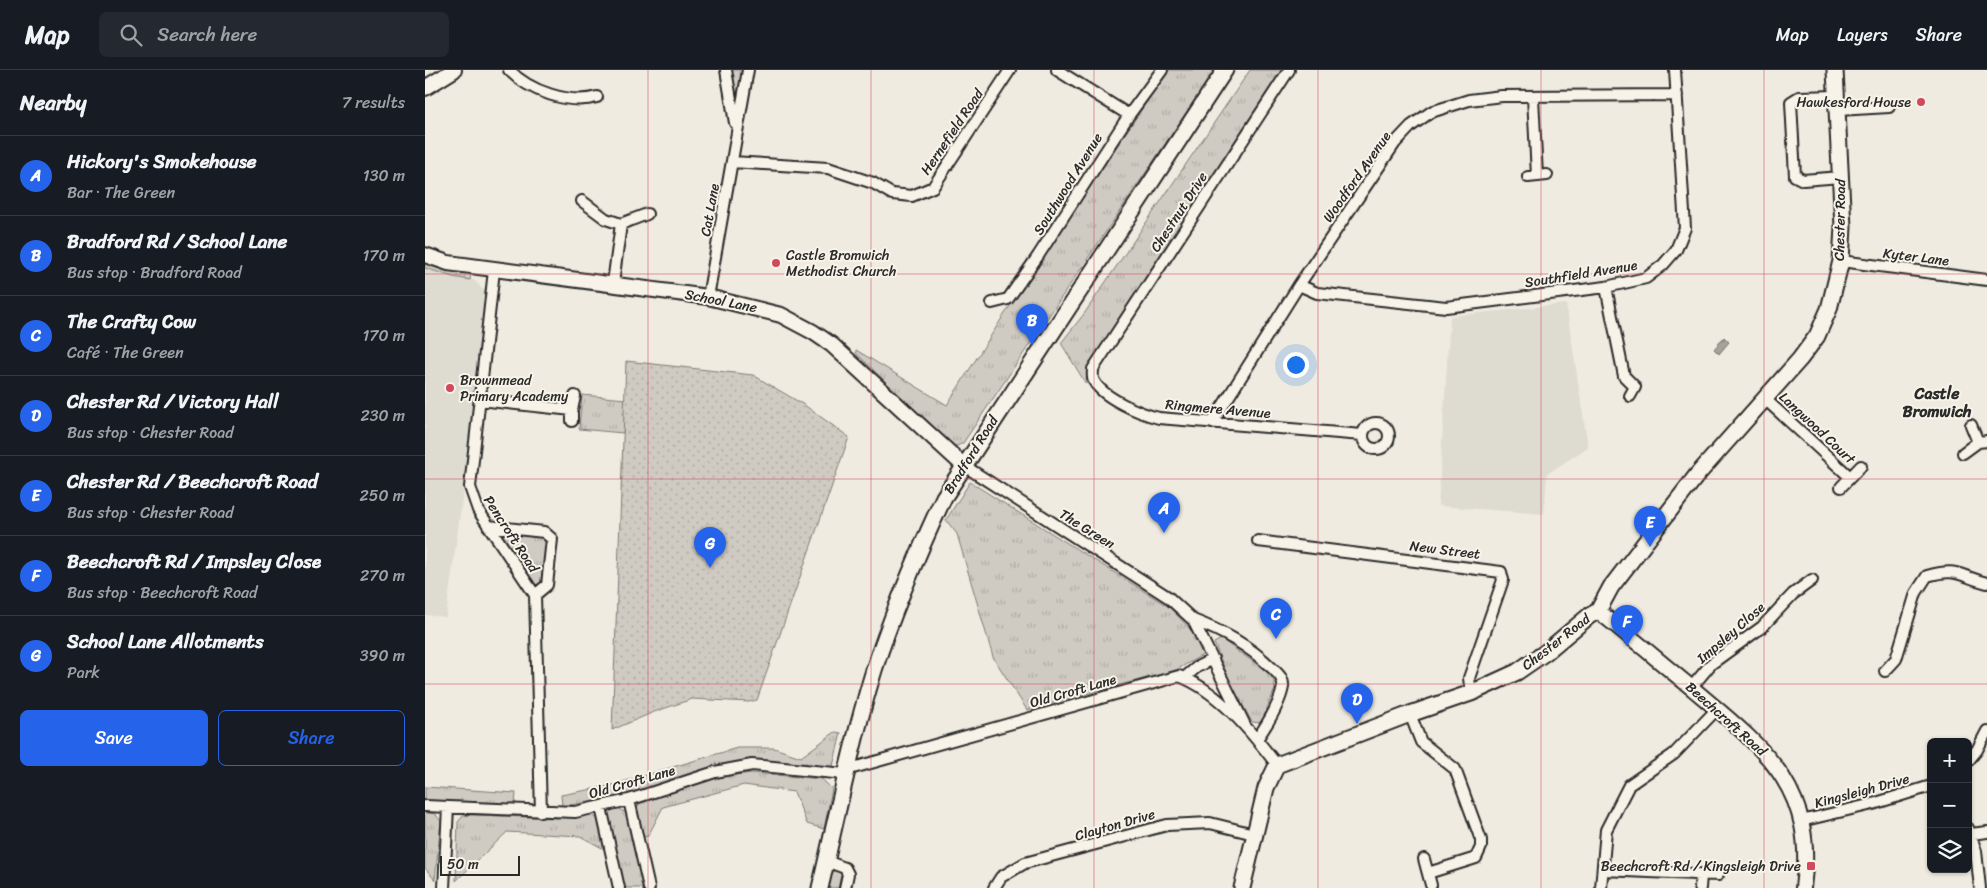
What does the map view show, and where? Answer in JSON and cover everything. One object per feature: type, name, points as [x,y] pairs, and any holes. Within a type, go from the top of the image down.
[{"type":"main road","name":"Bradford Road","points":[[820,888],[846,772],[875,669],[919,550],[945,497],[963,465],[1225,70]]},
{"type":"main road","name":"Chester Road","points":[[1277,765],[1410,714],[1471,693],[1517,672],[1598,611],[1611,587],[1697,476],[1764,398],[1800,360],[1817,336],[1837,286],[1841,261],[1843,227],[1835,70]]},
{"type":"main road","points":[[1242,888],[1266,788],[1277,765]]},
{"type":"street","points":[[425,88],[454,70]]},
{"type":"street","points":[[509,70],[526,84],[555,95],[583,101],[597,97]]},
{"type":"street","name":"Cat Lane","points":[[726,70],[736,129]]},
{"type":"street","name":"Cat Lane","points":[[709,296],[736,129],[748,70]]},
{"type":"street","name":"Hernefield Road","points":[[732,162],[828,168],[873,183],[892,194],[912,196],[933,187],[1011,70]]},
{"type":"street","points":[[1057,70],[1129,115]]},
{"type":"street","name":"Southwood Avenue","points":[[992,303],[1008,299],[1129,115],[1162,70]]},
{"type":"street","name":"Chestnut Drive","points":[[1093,369],[1289,70]]},
{"type":"street","name":"Southfield Avenue","points":[[1299,285],[1317,293],[1446,307],[1606,287],[1646,278],[1663,266],[1676,250],[1685,228],[1675,70]]},
{"type":"street","name":"Woodford Avenue","points":[[1212,423],[1213,417],[1299,285],[1395,143],[1411,126],[1431,112],[1469,100],[1502,96],[1677,95]]},
{"type":"street","points":[[1533,97],[1537,176]]},
{"type":"street","points":[[1841,177],[1803,180],[1795,176],[1791,102],[1799,97],[1838,103],[1889,107]]},
{"type":"street","points":[[583,201],[606,219],[621,224],[647,214]]},
{"type":"street","points":[[613,283],[621,224]]},
{"type":"street","name":"School Lane","points":[[425,255],[448,263],[494,270],[709,296],[781,315],[813,332],[858,368],[963,465]]},
{"type":"street","name":"Kyter Lane","points":[[1841,261],[1987,280]]},
{"type":"street","name":"Pencroft Road","points":[[494,270],[470,487],[477,510],[535,595]]},
{"type":"street","points":[[1606,287],[1624,376],[1635,387],[1630,396]]},
{"type":"street","name":"Ringmere Avenue","points":[[1093,369],[1093,380],[1100,389],[1136,412],[1159,418],[1363,435]]},
{"type":"street","points":[[572,421],[575,396]]},
{"type":"street","name":"Langwood Court","points":[[1764,398],[1850,477]]},
{"type":"street","points":[[480,400],[572,410]]},
{"type":"street","points":[[1963,453],[1982,441],[1971,425]]},
{"type":"street","name":"The Green","points":[[963,465],[1168,597],[1193,620],[1245,724]]},
{"type":"street","name":"Langwood Court","points":[[1841,487],[1861,466]]},
{"type":"street","points":[[487,526],[544,532],[552,539],[547,585],[535,595],[541,812]]},
{"type":"street","name":"New Street","points":[[1258,541],[1501,572],[1503,580],[1469,678],[1471,693]]},
{"type":"street","points":[[1885,672],[1896,658],[1916,593],[1927,576],[1945,571],[1962,572],[1987,583]]},
{"type":"street","name":"Impsley Close","points":[[1691,688],[1711,664],[1761,627],[1793,594],[1812,580]]},
{"type":"street","name":"Beechcroft Road","points":[[1598,611],[1756,742],[1779,769],[1791,792],[1801,821],[1806,866],[1803,888]]},
{"type":"street","name":"The Green","points":[[1193,620],[1225,632],[1253,650],[1282,678],[1283,687],[1267,724],[1257,739]]},
{"type":"street","points":[[1213,659],[1197,667],[1184,678],[1195,684],[1245,724],[1277,765]]},
{"type":"street","name":"Old Croft Lane","points":[[425,806],[575,812],[629,800],[715,772],[753,765],[846,772],[1172,677],[1184,678]]},
{"type":"street","points":[[1601,888],[1606,830],[1629,785],[1674,754],[1717,709]]},
{"type":"street","points":[[1410,714],[1421,742],[1455,769],[1481,840],[1481,847],[1476,858],[1428,873]]},
{"type":"street","points":[[1972,756],[1987,731]]},
{"type":"street","name":"Kingsleigh Drive","points":[[1801,821],[1873,804],[1927,787]]},
{"type":"street","points":[[629,800],[649,888]]},
{"type":"street","points":[[444,888],[448,807]]},
{"type":"street","points":[[601,807],[619,888]]},
{"type":"street","name":"Clayton Drive","points":[[994,888],[1001,876],[1025,863],[1167,825],[1210,823],[1254,834]]},
{"type":"street","points":[[1972,831],[1987,832]]},
{"type":"street","points":[[1972,840],[1976,852],[1979,888]]},
{"type":"street","points":[[1424,859],[1431,885]]},
{"type":"street","points":[[826,861],[845,868],[848,874],[845,888]]},
{"type":"street","points":[[1603,870],[1718,876]]},
{"type":"street","points":[[1700,888],[1701,875]]},
{"type":"shaded area","name":"Brownmead Primary Academy","points":[[425,268],[453,277],[474,280],[485,292],[464,485],[446,617],[425,615]]},
{"type":"shaded area","points":[[1566,304],[1588,447],[1547,474],[1544,514],[1438,506],[1450,316]]},
{"type":"green space","points":[[731,70],[740,70],[739,103],[735,101]]},
{"type":"green space","points":[[1168,70],[1215,70],[963,443],[957,446],[951,445],[856,353],[856,350],[947,405],[1004,315]]},
{"type":"green space","points":[[1250,70],[1286,70],[1086,384],[1061,343],[1084,314]]},
{"type":"green space","points":[[425,260],[471,274],[470,280],[425,268]]},
{"type":"green space","points":[[626,361],[753,375],[804,405],[849,437],[757,700],[749,702],[692,699],[654,712],[612,730]]},
{"type":"green space","points":[[582,395],[626,399],[623,433],[579,429]]},
{"type":"green space","points":[[970,482],[1169,607],[1193,632],[1204,654],[1176,670],[1027,710],[993,657],[957,534],[946,520]]},
{"type":"green space","points":[[499,532],[543,537],[549,542],[545,579],[535,587]]},
{"type":"green space","points":[[1221,639],[1273,676],[1275,689],[1261,723],[1252,722],[1231,684],[1214,643]]},
{"type":"green space","points":[[835,732],[841,733],[833,766],[824,768],[767,762],[733,763],[699,771],[625,795],[562,806],[561,795],[609,786],[737,748],[774,748],[801,757]]},
{"type":"green space","points":[[752,773],[822,779],[832,789],[824,829],[807,824],[794,792],[744,785],[663,807],[648,836],[641,838],[635,812],[640,802],[709,780]]},
{"type":"green space","points":[[425,787],[516,793],[515,805],[425,801]]},
{"type":"green space","points":[[618,808],[626,813],[644,888],[623,888],[607,818],[609,812]]},
{"type":"green space","points":[[425,812],[435,814],[441,821],[435,880],[425,868]]},
{"type":"green space","points":[[591,814],[599,820],[604,849],[580,836],[507,832],[456,881],[458,822],[463,816],[556,818]]},
{"type":"green space","points":[[838,870],[842,874],[839,888],[826,888],[830,871]]},
{"type":"water","points":[[1724,337],[1729,342],[1719,354],[1714,349]]},
{"type":"place","name":"Hawkesford House","points":[[1921,102]]},
{"type":"place","name":"Castle Bromwich Methodist Church","points":[[776,263]]},
{"type":"place","name":"Bradford Rd / School Lane","points":[[1032,345]]},
{"type":"place","name":"Brownmead Primary Academy","points":[[450,388]]},
{"type":"place","name":"Hickory's Smokehouse","points":[[1164,533]]},
{"type":"place","name":"Chester Rd / Beechcroft Road","points":[[1650,547]]},
{"type":"place","name":"School Lane Allotments","points":[[710,568]]},
{"type":"place","name":"The Crafty Cow","points":[[1276,639]]},
{"type":"place","name":"Beechcroft Rd / Impsley Close","points":[[1627,646]]},
{"type":"place","name":"Chester Rd / Victory Hall","points":[[1357,724]]},
{"type":"place","name":"Beechcroft Rd / Kingsleigh Drive","points":[[1811,866]]},
{"type":"district","name":"Castle Bromwich","points":[[1937,402]]}]
